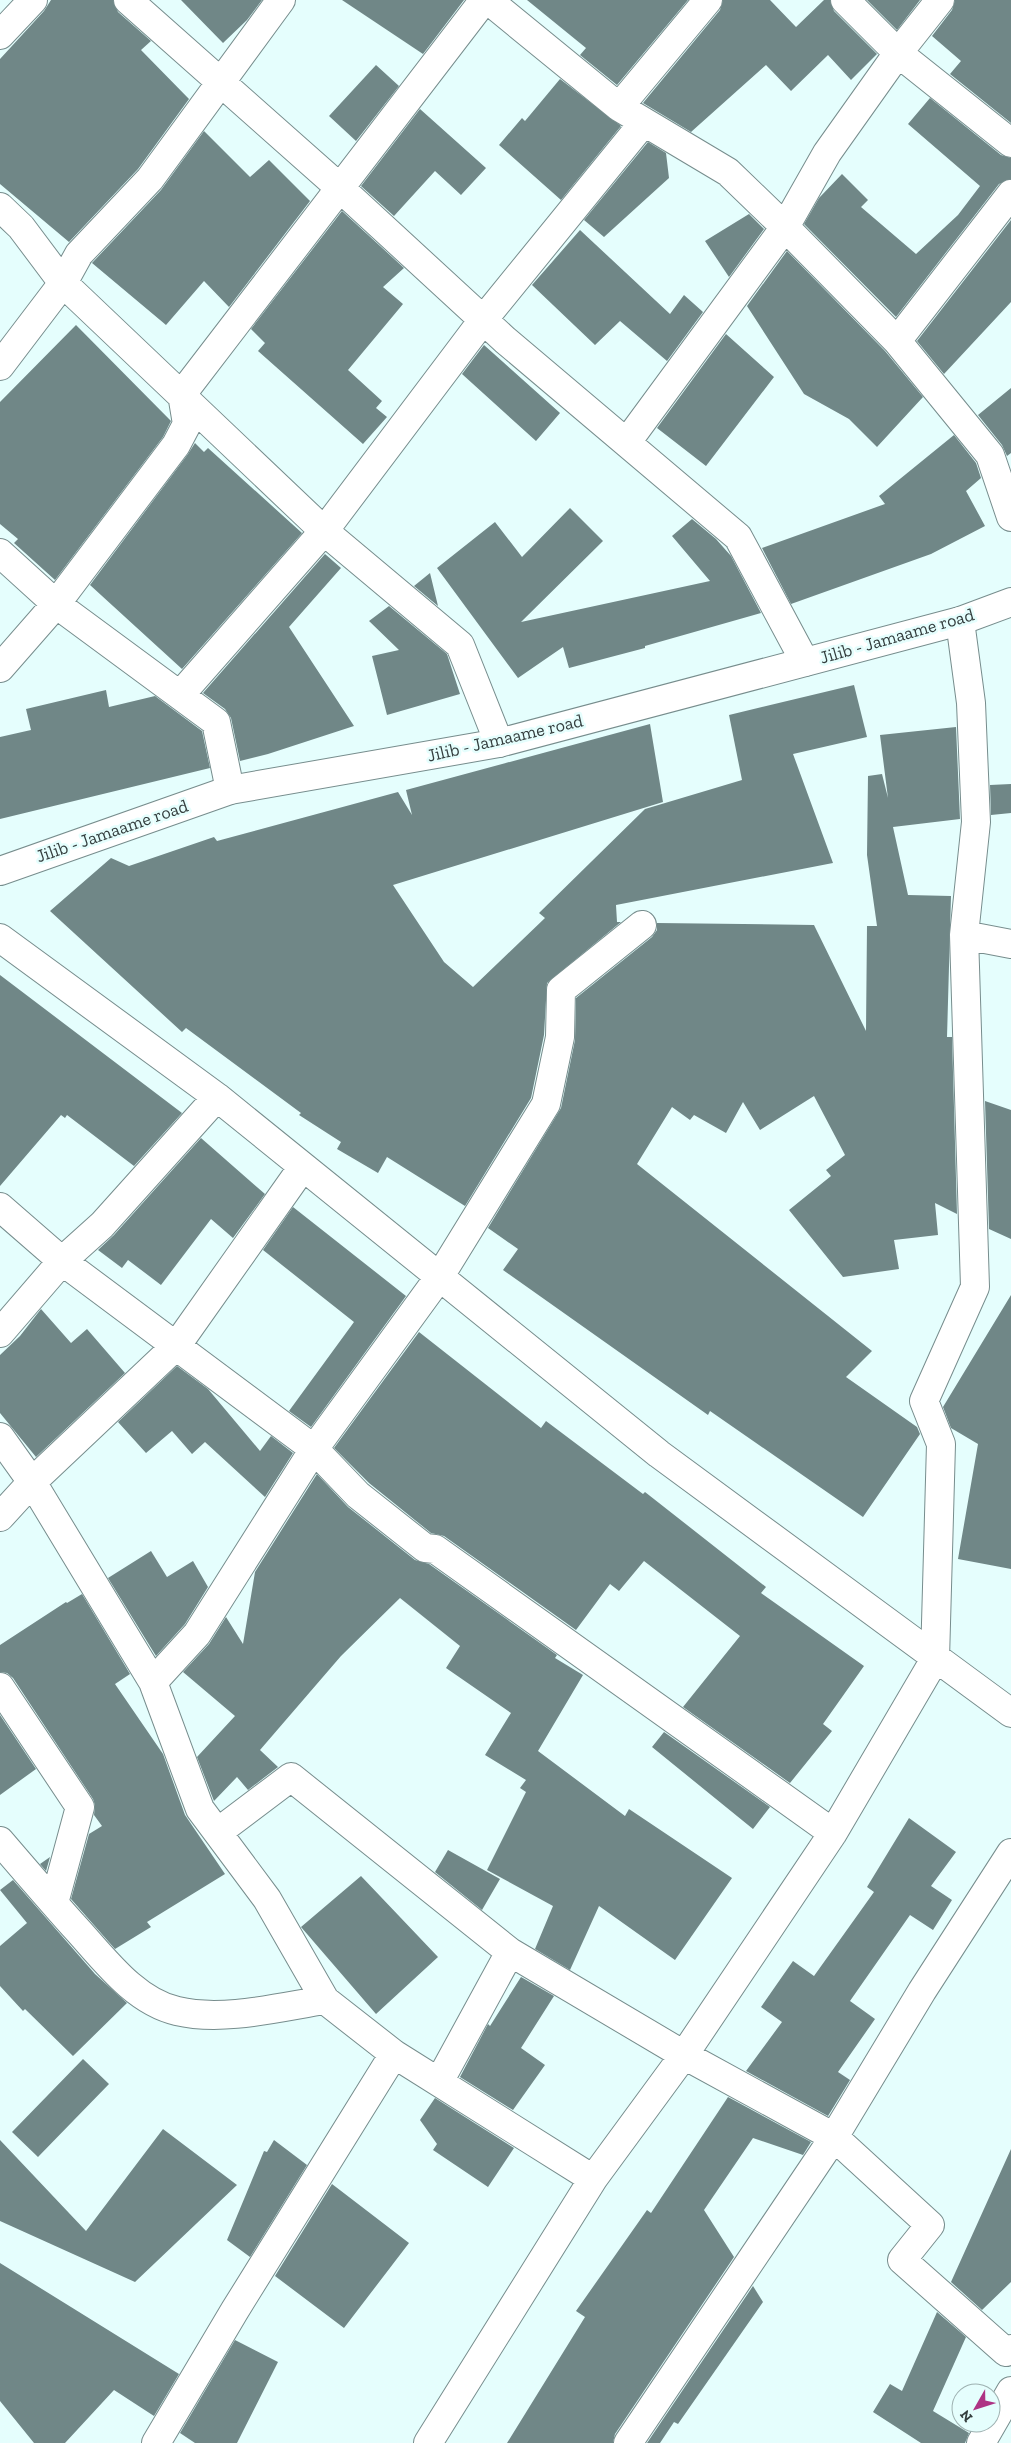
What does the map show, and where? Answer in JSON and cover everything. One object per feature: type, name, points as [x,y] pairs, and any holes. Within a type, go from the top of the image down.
[{"type":"street","points":[[0,35],[33,0]]},
{"type":"street","points":[[128,0],[340,188],[483,320],[738,537],[805,662]]},
{"type":"street","points":[[0,366],[63,283],[78,254],[150,179],[219,82],[281,0]]},
{"type":"street","points":[[0,668],[56,604],[176,445],[187,424],[182,394],[484,0]]},
{"type":"street","points":[[488,0],[619,107],[728,172],[785,227],[897,341],[990,455],[1011,517]]},
{"type":"street","points":[[619,107],[708,0]]},
{"type":"street","points":[[845,0],[898,54],[1011,143]]},
{"type":"street","points":[[628,442],[785,227],[826,153],[940,0]]},
{"type":"street","points":[[180,695],[324,531],[483,320],[644,122]]},
{"type":"street","points":[[897,341],[1011,194]]},
{"type":"street","points":[[0,207],[21,227],[63,283],[182,394],[324,531],[460,645],[499,743]]},
{"type":"street","points":[[0,553],[56,604],[216,722],[230,790]]},
{"type":"street","name":"Jilib - Jamaame road","points":[[0,871],[230,790],[499,743],[960,621],[1011,602]]},
{"type":"street","points":[[428,2443],[593,2179],[684,2055],[833,1833],[935,1659],[941,1444],[924,1401],[975,1287],[964,935],[976,822],[971,702],[960,621]]},
{"type":"street","points":[[153,1682],[197,1634],[314,1449],[440,1276],[546,1104],[560,1037],[561,990],[642,925]]},
{"type":"street","points":[[964,935],[1011,944]]},
{"type":"street","points":[[0,938],[217,1097],[302,1168],[440,1276],[659,1454],[935,1659],[1011,1712]]},
{"type":"street","points":[[0,1333],[62,1260],[102,1225],[217,1097]]},
{"type":"street","points":[[0,1517],[32,1482],[178,1345],[302,1168]]},
{"type":"street","points":[[0,1207],[62,1260],[178,1345],[314,1449],[358,1495],[425,1548],[435,1549],[443,1554],[833,1833]]},
{"type":"street","points":[[0,1437],[32,1482],[153,1682],[200,1809],[267,1898],[325,2000],[394,2054],[593,2179]]},
{"type":"street","points":[[0,1687],[80,1806],[54,1903]]},
{"type":"street","points":[[218,1832],[291,1777],[510,1952],[684,2055],[834,2137],[930,2225],[902,2260],[1006,2352],[1011,2349]]},
{"type":"street","points":[[0,1841],[122,1979],[151,1999],[176,2011],[200,2014],[243,2013],[325,2000]]},
{"type":"street","points":[[628,2443],[834,2137],[922,1991],[1011,1852]]},
{"type":"street","points":[[439,2082],[510,1952]]},
{"type":"street","points":[[156,2443],[234,2310],[394,2054]]},
{"type":"street","points":[[981,2443],[1011,2391]]},
{"type":"building","points":[[51,0],[113,0],[118,12],[151,41],[141,50],[189,99],[138,169],[69,242],[0,184],[0,59],[44,11]]},
{"type":"building","points":[[181,0],[262,0],[247,20],[223,43]]},
{"type":"building","points":[[342,0],[464,0],[423,54]]},
{"type":"building","points":[[527,0],[688,0],[617,85],[580,55],[586,48]]},
{"type":"building","points":[[723,0],[770,0],[796,27],[824,0],[830,0],[834,11],[877,54],[851,80],[828,55],[791,91],[766,65],[691,132],[643,103],[720,10]]},
{"type":"building","points":[[867,0],[920,0],[897,30]]},
{"type":"building","points":[[955,0],[1011,0],[1011,123],[950,74],[961,61],[932,36],[952,10]]},
{"type":"building","points":[[376,65],[399,86],[356,141],[329,116]]},
{"type":"building","points":[[560,79],[621,126],[561,200],[499,145],[522,118],[525,121]]},
{"type":"building","points":[[930,98],[1001,155],[1011,158],[1011,179],[999,184],[896,317],[804,224],[819,198],[842,174],[868,200],[861,207],[916,254],[958,215],[980,186],[908,124]]},
{"type":"building","points":[[420,109],[486,168],[461,195],[435,171],[394,216],[361,186]]},
{"type":"building","points":[[204,131],[250,177],[269,160],[310,201],[229,307],[204,281],[166,325],[92,263],[161,190]]},
{"type":"building","points":[[648,142],[666,153],[669,178],[604,237],[584,220]]},
{"type":"building","points":[[342,211],[404,268],[383,287],[403,304],[348,370],[382,401],[376,408],[387,417],[363,444],[258,351],[265,343],[251,329]]},
{"type":"building","points":[[749,214],[764,229],[729,277],[705,241]]},
{"type":"building","points":[[1011,220],[1011,302],[944,374],[917,341]]},
{"type":"building","points":[[580,230],[670,314],[684,295],[703,312],[667,361],[620,321],[595,345],[532,285]]},
{"type":"building","points":[[787,251],[885,351],[923,397],[877,447],[849,419],[804,394],[747,306]]},
{"type":"building","points":[[76,325],[171,421],[163,437],[55,580],[14,543],[18,539],[0,524],[0,402]]},
{"type":"building","points":[[726,334],[774,377],[706,466],[657,428]]},
{"type":"building","points":[[484,345],[560,413],[536,441],[462,374]]},
{"type":"building","points":[[1011,388],[1011,453],[1007,456],[1002,445],[978,415]]},
{"type":"building","points":[[954,435],[976,463],[981,478],[966,491],[985,526],[931,554],[791,604],[762,548],[885,504],[879,496]]},
{"type":"building","points":[[195,443],[204,452],[208,448],[302,533],[182,669],[90,585]]},
{"type":"building","points":[[570,508],[603,541],[521,622],[710,581],[672,536],[692,519],[716,539],[731,556],[761,613],[645,646],[645,648],[569,668],[563,647],[518,678],[437,568],[495,522],[522,557]]},
{"type":"building","points":[[325,554],[341,568],[289,627],[354,726],[268,754],[240,761],[231,718],[225,709],[203,693]]},
{"type":"building","points":[[430,573],[438,606],[414,586]]},
{"type":"building","points":[[389,606],[447,654],[460,694],[387,715],[372,656],[399,650],[369,621]]},
{"type":"building","points":[[854,685],[867,737],[793,754],[833,863],[616,905],[617,922],[621,922],[547,983],[544,1035],[531,1098],[465,1206],[387,1157],[378,1173],[337,1149],[341,1142],[299,1115],[301,1113],[186,1028],[182,1032],[50,911],[111,858],[129,866],[214,837],[217,841],[398,792],[412,815],[406,790],[650,724],[663,802],[393,885],[444,962],[473,987],[545,918],[539,913],[645,809],[742,780],[729,715]]},
{"type":"building","points":[[106,690],[109,707],[155,696],[202,731],[210,768],[0,819],[0,737],[31,730],[26,709]]},
{"type":"building","points":[[956,727],[960,819],[893,827],[908,895],[951,896],[947,1037],[952,1037],[957,1214],[935,1203],[938,1235],[894,1240],[899,1269],[843,1277],[789,1210],[831,1176],[826,1170],[845,1155],[814,1096],[760,1130],[743,1102],[726,1133],[694,1115],[690,1120],[672,1107],[637,1164],[872,1351],[846,1377],[917,1427],[920,1434],[863,1517],[710,1411],[708,1415],[503,1270],[518,1249],[488,1228],[561,1108],[575,1040],[576,998],[652,937],[657,930],[657,923],[814,925],[866,1031],[867,926],[877,926],[867,855],[868,776],[882,774],[888,798],[880,735]]},
{"type":"building","points":[[1011,784],[1011,813],[991,815],[990,785]]},
{"type":"building","points":[[0,975],[182,1113],[134,1166],[67,1115],[65,1118],[61,1115],[0,1186]]},
{"type":"building","points":[[985,1101],[1011,1110],[1011,1239],[989,1229]]},
{"type":"building","points":[[201,1138],[265,1194],[233,1238],[211,1219],[161,1285],[128,1260],[122,1268],[98,1250],[114,1235]]},
{"type":"building","points":[[293,1207],[406,1296],[311,1427],[289,1411],[354,1322],[263,1250]]},
{"type":"building","points":[[1011,1295],[1011,1569],[958,1559],[978,1444],[951,1428],[943,1407]]},
{"type":"building","points":[[41,1309],[71,1343],[87,1329],[125,1373],[36,1457],[0,1413],[0,1355],[20,1336]]},
{"type":"building","points":[[419,1332],[541,1428],[546,1421],[643,1494],[645,1492],[766,1587],[761,1593],[864,1666],[823,1724],[832,1731],[790,1783],[683,1707],[740,1636],[644,1561],[619,1591],[610,1584],[576,1630],[444,1536],[431,1533],[369,1483],[334,1448]]},
{"type":"building","points":[[177,1366],[208,1389],[260,1451],[271,1436],[293,1453],[265,1497],[205,1442],[192,1454],[172,1431],[146,1453],[118,1422]]},
{"type":"building","points":[[317,1474],[348,1507],[415,1560],[429,1564],[557,1655],[555,1658],[583,1675],[538,1751],[625,1816],[629,1809],[732,1878],[675,1960],[599,1906],[570,1970],[535,1949],[553,1906],[487,1870],[526,1792],[520,1788],[526,1780],[485,1755],[511,1713],[446,1668],[460,1646],[400,1598],[341,1656],[260,1750],[278,1767],[248,1790],[237,1777],[214,1801],[197,1757],[235,1716],[183,1672],[209,1644],[226,1617],[243,1644],[255,1572]]},
{"type":"building","points":[[151,1551],[167,1577],[193,1561],[208,1587],[185,1624],[156,1656],[108,1578]]},
{"type":"building","points":[[82,1594],[130,1674],[115,1684],[163,1754],[185,1815],[225,1874],[147,1922],[151,1927],[115,1949],[71,1899],[89,1834],[102,1826],[94,1815],[95,1805],[93,1799],[13,1678],[7,1673],[0,1672],[0,1645],[66,1602]]},
{"type":"building","points":[[0,1715],[36,1769],[0,1795]]},
{"type":"building","points":[[664,1732],[770,1807],[753,1829],[652,1747]]},
{"type":"building","points":[[909,1818],[956,1852],[931,1886],[952,1900],[933,1930],[910,1915],[850,2001],[875,2019],[838,2072],[850,2080],[828,2116],[746,2071],[782,2022],[761,2007],[793,1961],[814,1976],[874,1892],[867,1887]]},
{"type":"building","points":[[448,1850],[500,1879],[482,1910],[435,1872]]},
{"type":"building","points":[[50,1857],[46,1871],[40,1864]]},
{"type":"building","points":[[361,1876],[438,1957],[376,2014],[301,1927]]},
{"type":"building","points":[[13,1880],[95,1974],[127,2003],[73,2056],[25,2009],[23,2011],[0,1986],[0,1946],[27,1923],[0,1890]]},
{"type":"building","points":[[521,1977],[554,1996],[521,2048],[545,2065],[513,2110],[460,2077],[488,2024],[490,2026]]},
{"type":"building","points":[[83,2059],[109,2084],[38,2157],[12,2132]]},
{"type":"building","points":[[728,2097],[811,2142],[803,2155],[753,2138],[704,2210],[734,2257],[615,2434],[613,2443],[507,2443],[585,2317],[576,2311],[647,2210],[651,2213]]},
{"type":"building","points":[[435,2098],[514,2148],[488,2187],[433,2150],[437,2144],[420,2120]]},
{"type":"building","points":[[163,2129],[237,2185],[135,2282],[0,2221],[0,2140],[86,2231]]},
{"type":"building","points":[[274,2140],[307,2165],[250,2257],[227,2240],[264,2151],[267,2152]]},
{"type":"building","points":[[1011,2149],[1011,2282],[982,2310],[951,2282]]},
{"type":"building","points":[[332,2184],[409,2243],[344,2328],[275,2276]]},
{"type":"building","points":[[0,2263],[179,2374],[154,2416],[114,2390],[65,2443],[34,2443],[0,2401]]},
{"type":"building","points":[[753,2286],[763,2302],[678,2424],[674,2422],[660,2443],[647,2443]]},
{"type":"building","points":[[937,2312],[966,2337],[933,2411],[951,2422],[951,2433],[969,2433],[965,2443],[921,2443],[873,2412],[890,2384],[902,2391]]},
{"type":"building","points":[[235,2340],[278,2362],[237,2443],[195,2443],[180,2433]]}]
